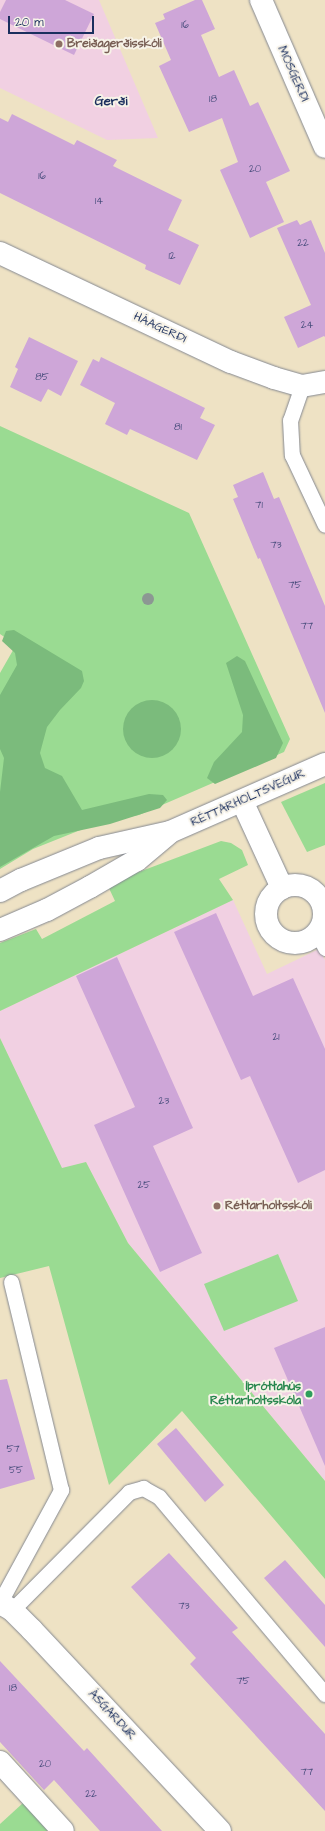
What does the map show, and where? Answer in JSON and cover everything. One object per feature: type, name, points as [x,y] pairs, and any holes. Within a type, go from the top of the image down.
[{"type":"street","name":"MOSGERÐI","points":[[261,0],[325,147]]},
{"type":"street","name":"HÁAGERÐI","points":[[0,253],[231,362],[274,378],[302,386],[325,382]]},
{"type":"street","name":"RÉTTARHOLTSVEGUR","points":[[0,891],[27,877],[99,848],[170,832],[325,764]]},
{"type":"street","points":[[242,801],[282,888]]},
{"type":"street","name":"RÉTTARHOLTSVEGUR","points":[[0,930],[47,910],[137,860],[170,832]]},
{"type":"street","points":[[301,886],[310,890],[317,896],[322,905],[323,914],[321,940],[310,938],[302,942],[293,943],[283,941],[275,936],[266,919],[266,910],[269,901],[275,893],[282,888],[301,886]]},
{"type":"street","name":"ÁSGARÐUR","points":[[4,1605],[220,1831]]},
{"type":"street","points":[[0,1762],[63,1831]]},
{"type":"lane","points":[[302,386],[290,420],[292,455],[325,525]]},
{"type":"lane","points":[[4,1605],[61,1490],[10,1282]]},
{"type":"lane","points":[[4,1605],[129,1492],[143,1488],[159,1497],[325,1694]]},
{"type":"shaded area","name":"Breiðagerðisskóli","points":[[0,0],[99,0],[158,138],[107,140],[0,88]]},
{"type":"shaded area","name":"Réttarholtsskóli","points":[[233,900],[267,974],[319,949],[325,960],[325,1481],[128,1243],[86,1162],[62,1169],[0,1038],[0,1011]]},
{"type":"green space","points":[[0,426],[189,513],[290,739],[284,752],[139,815],[98,823],[33,849],[0,869],[0,673],[16,645],[0,634]]},
{"type":"green space","points":[[14,630],[82,671],[84,681],[81,688],[60,710],[47,727],[40,753],[45,768],[62,776],[82,810],[149,794],[163,795],[167,800],[160,808],[110,824],[54,836],[0,867],[0,792],[4,758],[0,749],[0,695],[17,665],[15,653],[2,641],[6,631]]},
{"type":"green space","points":[[237,656],[245,661],[283,743],[276,758],[215,784],[207,778],[214,762],[242,732],[243,715],[226,663]]},
{"type":"green space","points":[[152,700],[163,702],[176,713],[179,718],[181,729],[179,740],[168,753],[163,756],[152,758],[141,756],[128,745],[125,740],[123,729],[125,718],[136,705],[141,702]]},
{"type":"green space","points":[[325,783],[325,845],[307,852],[281,802]]},
{"type":"green space","points":[[221,841],[231,843],[242,850],[248,865],[219,879],[233,900],[0,1011],[0,943],[36,929],[42,939],[115,901],[107,884]]},
{"type":"green space","points":[[0,1038],[62,1168],[86,1162],[128,1243],[325,1481],[325,1579],[182,1411],[109,1485],[49,1266],[0,1278]]},
{"type":"green space","points":[[278,1254],[298,1301],[224,1331],[204,1284]]},
{"type":"green space","points":[[23,1803],[48,1831],[0,1831],[0,1824]]},
{"type":"building","points":[[6,0],[65,0],[94,14],[74,55],[0,19],[0,12]]},
{"type":"building","points":[[195,0],[202,0],[215,29],[201,35],[219,77],[234,70],[250,106],[258,102],[290,171],[266,182],[284,222],[250,238],[220,170],[238,162],[222,118],[189,132],[159,66],[171,60],[155,23],[165,19],[163,14]]},
{"type":"building","points":[[12,114],[74,145],[77,140],[117,160],[113,166],[182,200],[168,230],[199,245],[180,285],[145,269],[146,265],[0,193],[0,118],[8,122]]},
{"type":"building","points":[[297,220],[300,225],[311,220],[325,253],[325,337],[324,336],[298,348],[284,317],[311,305],[277,228]]},
{"type":"building","points":[[29,337],[78,361],[61,396],[48,389],[41,402],[10,387],[18,369],[15,367]]},
{"type":"building","points":[[101,357],[205,408],[200,418],[215,425],[197,460],[130,429],[127,435],[105,424],[115,403],[80,385],[93,359],[99,362]]},
{"type":"building","points":[[263,472],[274,499],[279,497],[325,606],[325,713],[260,558],[258,559],[233,499],[238,497],[233,485]]},
{"type":"building","points":[[216,913],[253,996],[293,978],[325,1049],[325,1170],[298,1183],[250,1076],[241,1080],[174,932]]},
{"type":"building","points":[[117,957],[193,1128],[153,1146],[202,1253],[160,1272],[94,1125],[135,1107],[76,976]]},
{"type":"building","name":"Íþróttahús Réttarholtsskóla","points":[[325,1327],[325,1466],[274,1348]]},
{"type":"building","points":[[7,1379],[35,1479],[0,1489],[0,1380]]},
{"type":"building","points":[[176,1428],[224,1485],[205,1502],[157,1444]]},
{"type":"building","points":[[169,1553],[238,1628],[232,1632],[325,1734],[325,1811],[190,1664],[196,1658],[131,1587]]},
{"type":"building","points":[[285,1560],[325,1605],[325,1647],[264,1578]]},
{"type":"building","points":[[0,1661],[84,1751],[87,1748],[162,1831],[100,1831],[54,1780],[44,1790],[0,1742]]},
{"type":"place","name":"Breiðagerðisskóli","points":[[59,44]]},
{"type":"place","name":"Réttarholtsskóli","points":[[217,1206]]},
{"type":"place","name":"Íþróttahús Réttarholtsskóla","points":[[309,1394]]},
{"type":"district","name":"Gerði","points":[[111,101]]}]
